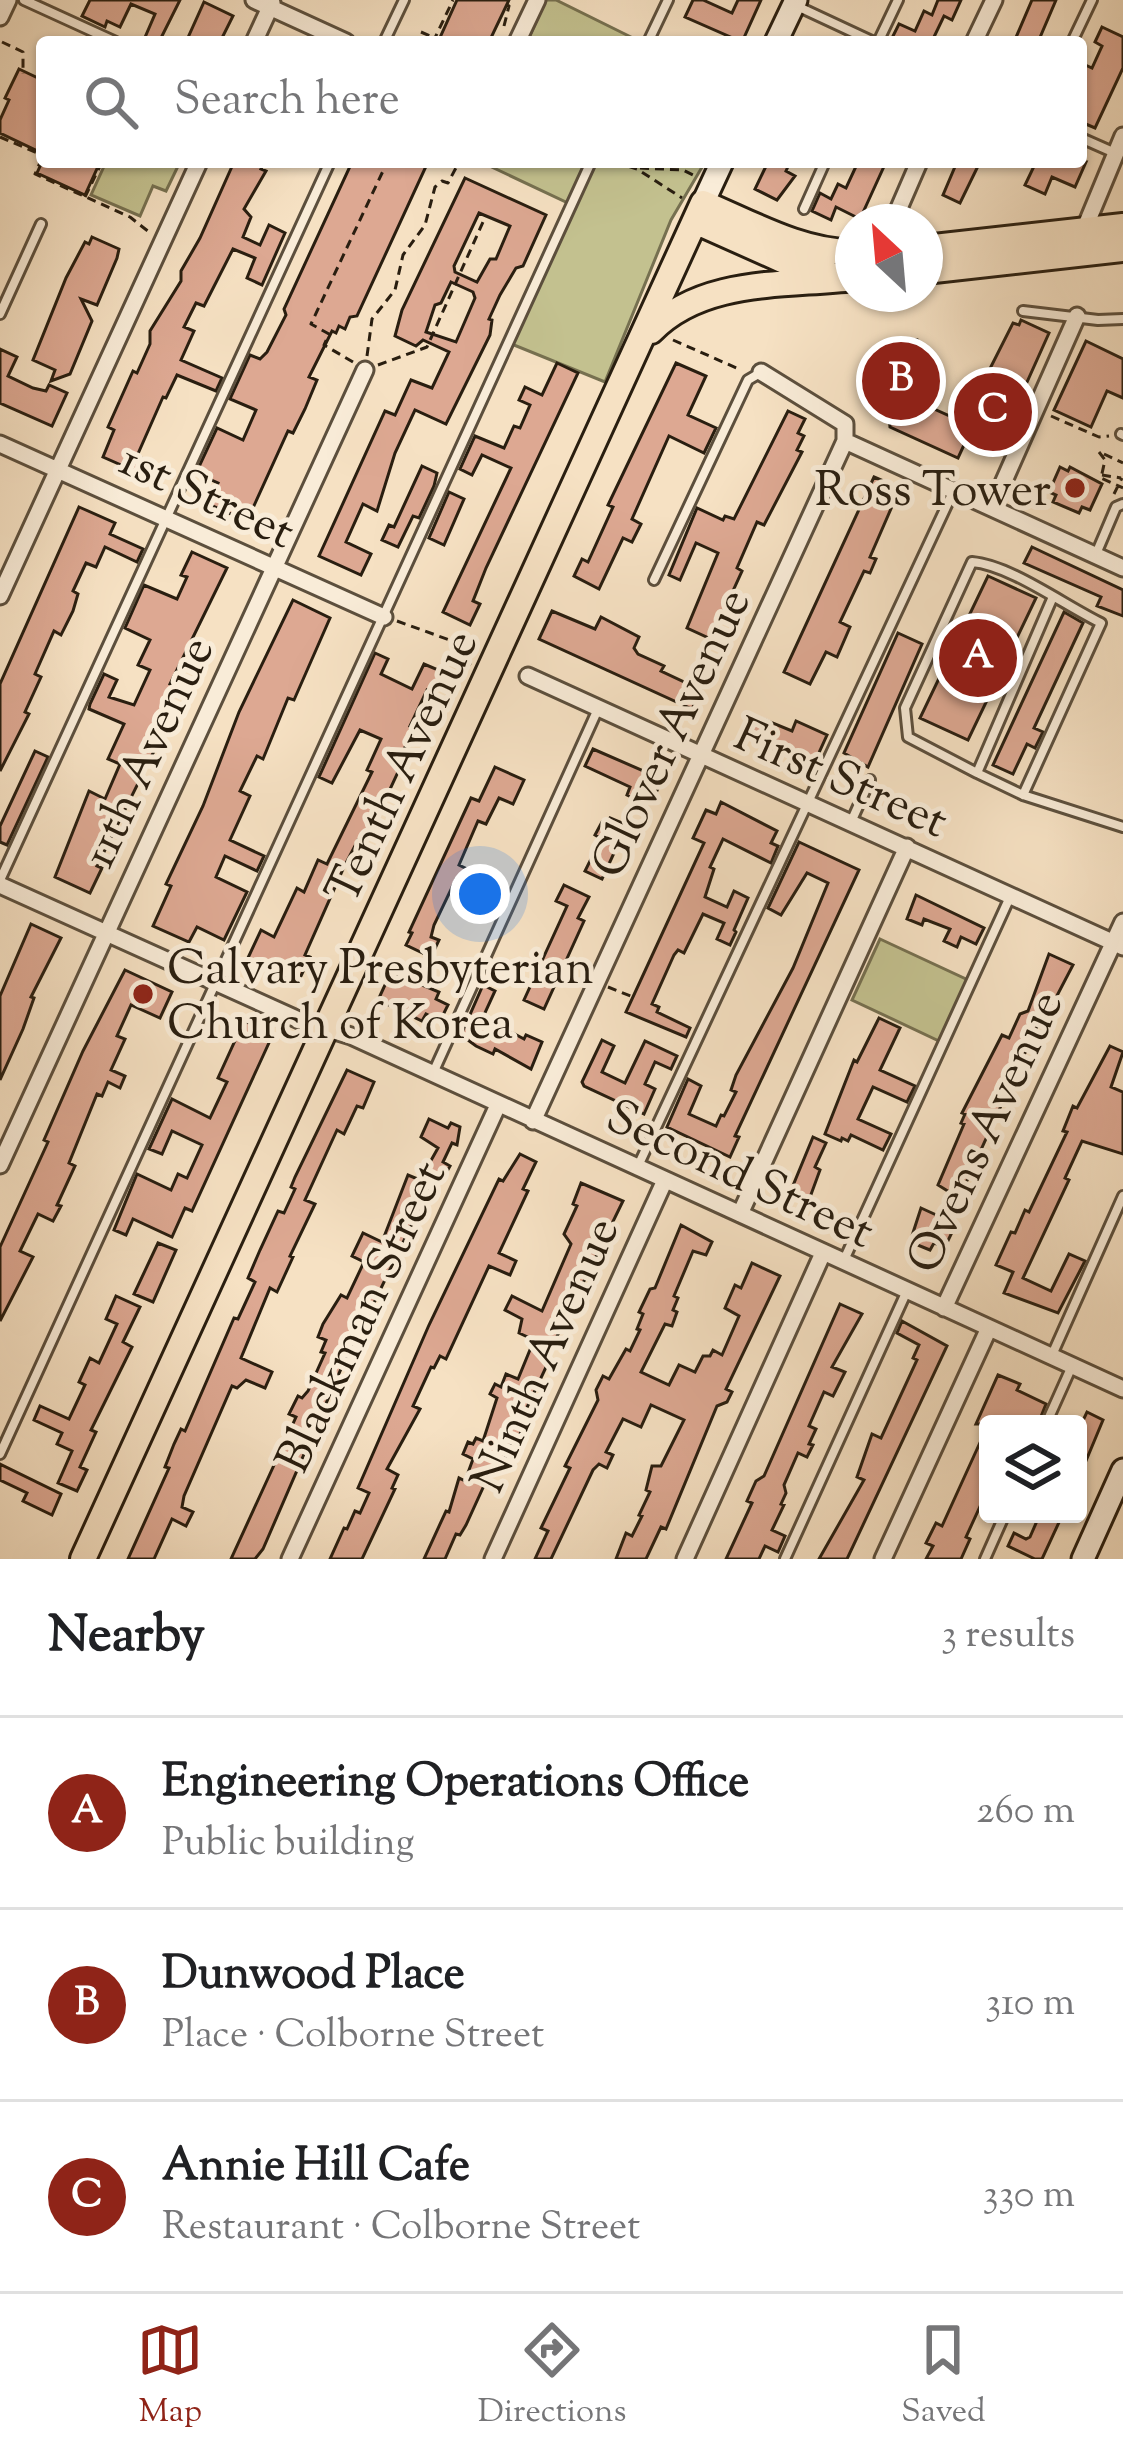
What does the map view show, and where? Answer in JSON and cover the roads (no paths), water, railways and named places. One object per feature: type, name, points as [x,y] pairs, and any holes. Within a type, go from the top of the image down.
[{"type":"main road","points":[[693,208],[835,252]]},
{"type":"main road","points":[[693,208],[789,263],[835,275]]},
{"type":"main road","name":"Tenth Avenue","points":[[83,1559],[638,346],[693,208]]},
{"type":"main road","points":[[943,246],[1123,226]]},
{"type":"main road","points":[[943,269],[1123,249]]},
{"type":"main road","points":[[638,346],[674,310],[718,291],[835,280]]},
{"type":"street","points":[[0,17],[8,0]]},
{"type":"street","points":[[520,36],[537,0]]},
{"type":"street","points":[[977,36],[994,0]]},
{"type":"street","points":[[779,36],[795,2]]},
{"type":"street","points":[[256,36],[266,3],[334,36]]},
{"type":"street","points":[[1084,230],[1119,145]]},
{"type":"street","points":[[0,596],[196,168]]},
{"type":"street","points":[[693,208],[718,168]]},
{"type":"street","points":[[901,204],[916,168]]},
{"type":"street","points":[[992,508],[1077,316]]},
{"type":"street","name":"11th Avenue","points":[[0,1166],[365,370]]},
{"type":"street","points":[[757,374],[845,424],[845,441],[1123,568]]},
{"type":"street","name":"Glover Avenue","points":[[533,1121],[845,441]]},
{"type":"street","name":"1st Street","points":[[0,444],[384,617]]},
{"type":"street","name":"First Street","points":[[528,676],[1118,945]]},
{"type":"street","points":[[740,1214],[907,848]]},
{"type":"street","name":"Second Street","points":[[0,883],[1123,1389]]},
{"type":"street","name":"Ovens Avenue","points":[[944,1308],[1118,945],[1123,922]]},
{"type":"street","name":"Blackman Street","points":[[290,1559],[498,1105]]},
{"type":"street","name":"Ninth Avenue","points":[[493,1559],[664,1180]]},
{"type":"street","points":[[685,1559],[823,1252]]},
{"type":"street","points":[[883,1559],[989,1328]]},
{"type":"street","points":[[1083,1559],[1123,1470]]},
{"type":"lane","points":[[24,0],[103,36]]},
{"type":"lane","points":[[387,36],[404,0]]},
{"type":"lane","points":[[651,36],[668,0]]},
{"type":"lane","points":[[879,36],[898,0]]},
{"type":"lane","points":[[1075,36],[1092,0]]},
{"type":"lane","points":[[795,2],[864,36]]},
{"type":"lane","points":[[1087,139],[1119,145]]},
{"type":"lane","points":[[0,883],[327,168]]},
{"type":"lane","points":[[0,1454],[588,168]]},
{"type":"lane","points":[[804,209],[822,168]]},
{"type":"lane","points":[[0,314],[41,224]]},
{"type":"lane","points":[[1023,310],[1123,319]]},
{"type":"lane","points":[[654,580],[748,380],[757,374]]},
{"type":"lane","points":[[638,1168],[953,492]]},
{"type":"lane","points":[[1096,555],[1116,507],[1123,504]]},
{"type":"lane","points":[[1023,795],[1101,622],[1052,599],[1038,586],[972,562],[905,709],[908,737],[1023,795],[1123,827]]},
{"type":"lane","points":[[977,773],[1052,599]]},
{"type":"lane","points":[[432,1074],[598,708]]},
{"type":"lane","points":[[850,823],[870,779]]},
{"type":"lane","points":[[844,1262],[1011,895]]},
{"type":"lane","points":[[1051,1356],[1123,1196]]},
{"type":"lane","points":[[785,1559],[907,1291]]},
{"type":"lane","points":[[1050,1415],[1072,1366]]},
{"type":"lane","points":[[985,1559],[1001,1523]]},
{"type":"place","name":"Dunwood Place","points":[[901,381]]},
{"type":"place","name":"Annie Hill Cafe","points":[[993,412]]},
{"type":"place","name":"Ross Tower","points":[[1075,488]]},
{"type":"place","name":"Engineering Operations Office","points":[[978,658]]},
{"type":"place","name":"Calvary Presbyterian Church of Korea","points":[[143,994]]}]
